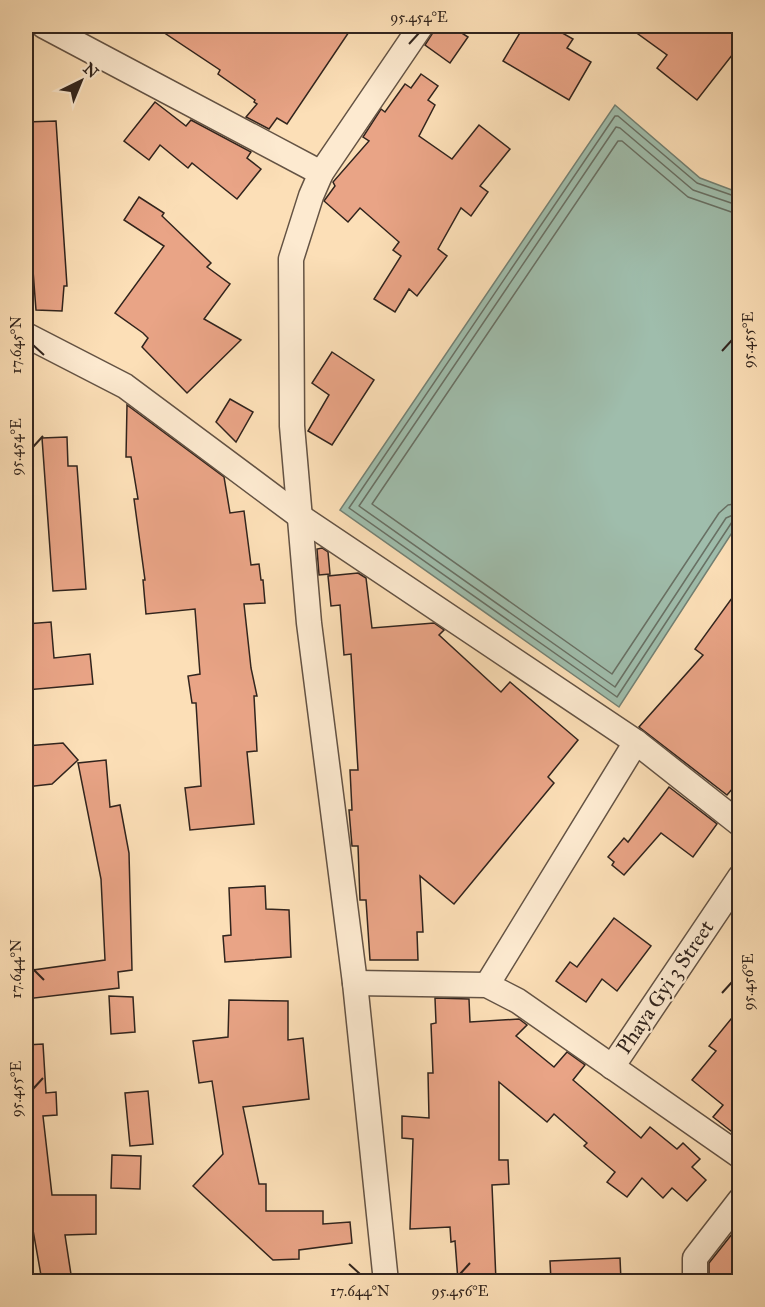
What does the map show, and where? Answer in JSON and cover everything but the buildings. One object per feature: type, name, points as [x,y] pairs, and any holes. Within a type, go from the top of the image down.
[{"type":"street","points":[[44,26],[321,173]]},
{"type":"street","points":[[386,1281],[355,983],[309,622],[302,518],[292,426],[291,259],[311,196],[321,173],[420,26]]},
{"type":"street","points":[[26,334],[125,386],[302,518],[636,742],[740,824]]},
{"type":"street","points":[[487,985],[636,742]]},
{"type":"street","name":"Phaya Gyi 3 Street","points":[[612,1066],[740,877]]},
{"type":"street","points":[[355,983],[487,985],[518,1001],[740,1156]]},
{"type":"street","points":[[695,1281],[695,1258],[740,1200]]},
{"type":"water","points":[[615,105],[700,178],[740,193],[739,522],[619,707],[340,510]]}]
